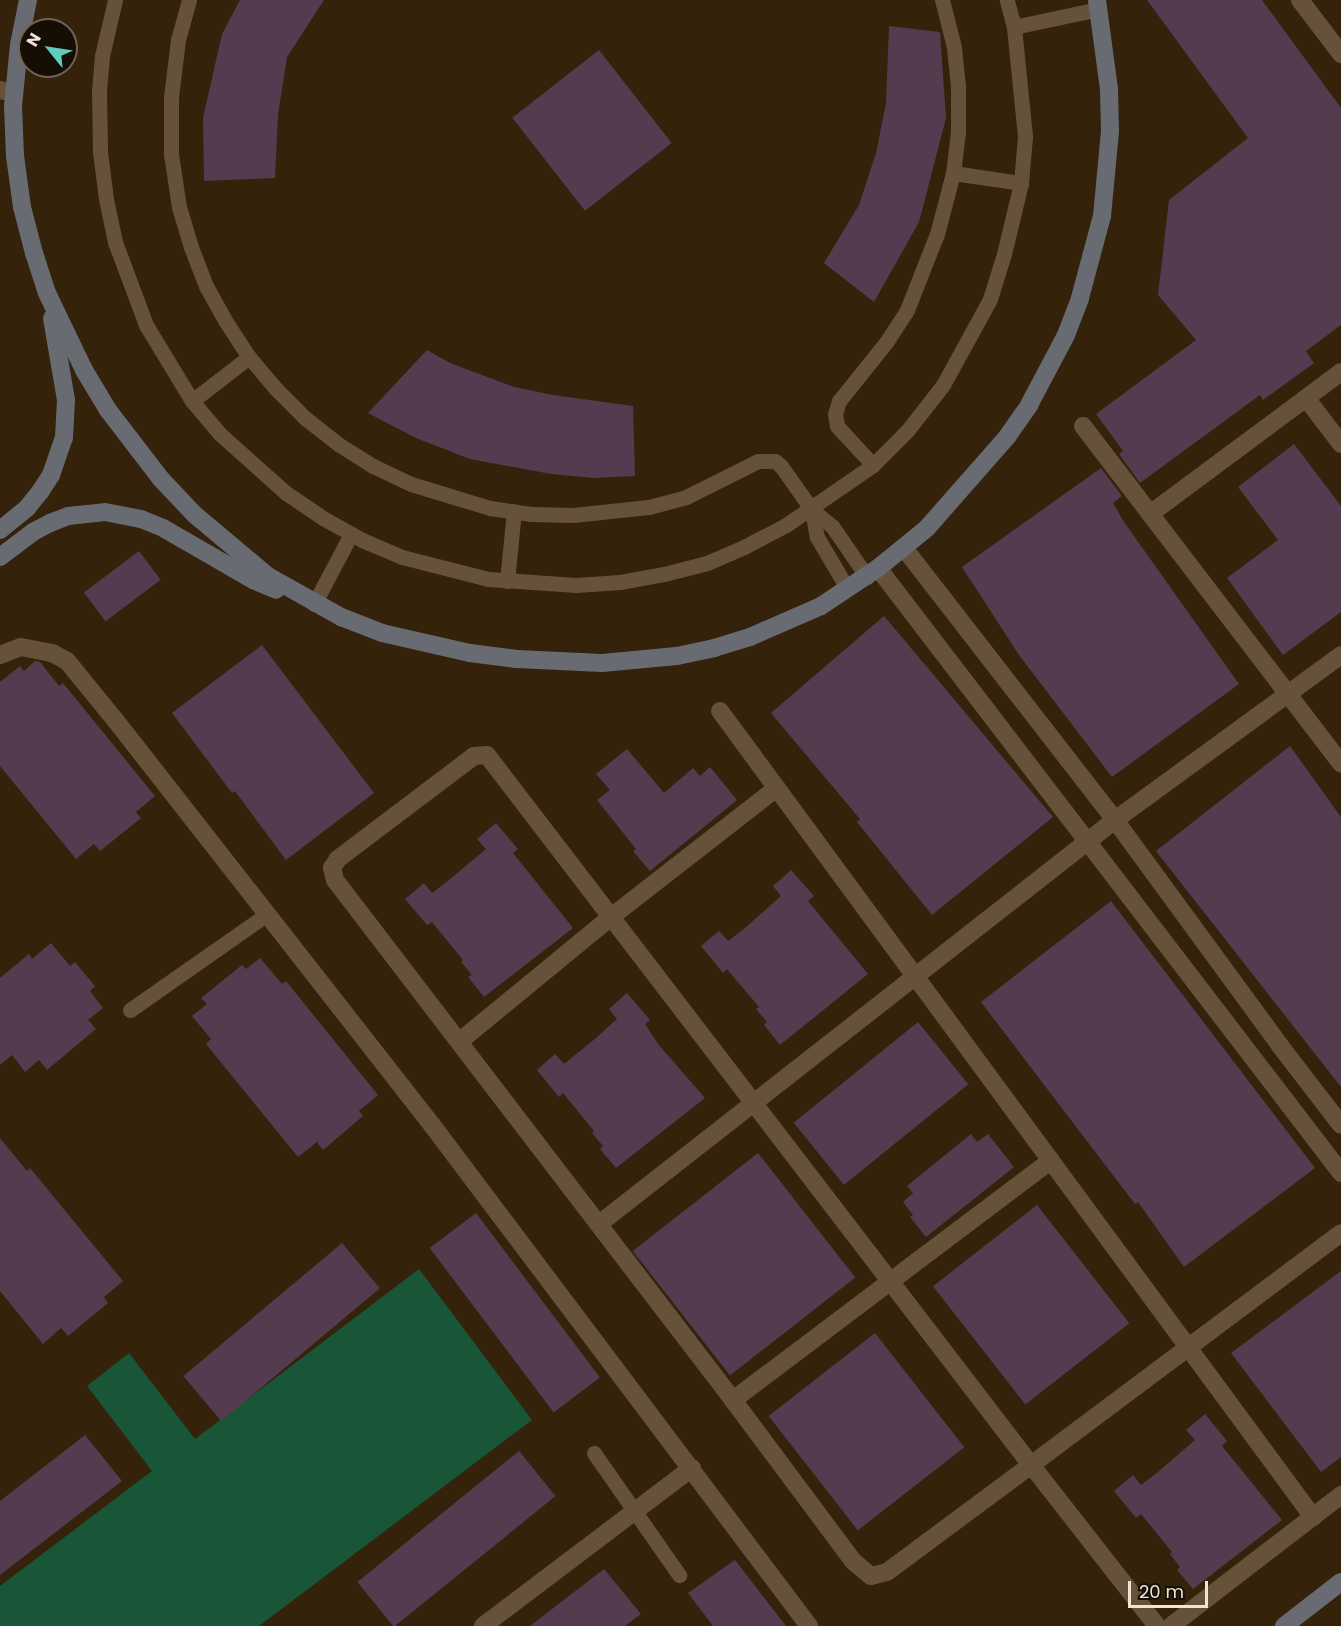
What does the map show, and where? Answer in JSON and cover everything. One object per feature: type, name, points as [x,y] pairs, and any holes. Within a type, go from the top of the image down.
[{"type":"street","points":[[0,530],[40,492],[60,456],[64,438],[66,400],[47,293],[22,207],[7,134],[7,92],[28,0]]},
{"type":"street","points":[[1300,0],[1341,54]]},
{"type":"street","points":[[0,557],[33,532],[50,523],[87,513],[115,513],[163,528],[253,580],[382,633],[424,644],[517,659],[602,663],[677,656],[723,645],[789,621],[872,572],[927,528],[1007,437],[1049,370],[1080,298],[1093,257],[1108,174],[1109,89],[1098,4]]},
{"type":"street","points":[[47,293],[84,370],[108,410],[161,479],[194,514],[231,546],[268,576],[311,602]]},
{"type":"street","points":[[1150,514],[1341,372]]},
{"type":"street","points":[[1306,398],[1341,444]]},
{"type":"street","points":[[1083,426],[1341,764]]},
{"type":"street","points":[[904,548],[1115,820],[1341,1125]]},
{"type":"street","points":[[872,572],[929,633],[1341,1173]]},
{"type":"street","points":[[929,633],[955,615]]},
{"type":"street","points":[[0,655],[21,647],[52,653],[67,662],[432,1125],[809,1626]]},
{"type":"street","points":[[599,1224],[1115,820],[1341,655]]},
{"type":"street","points":[[720,711],[1313,1516]]},
{"type":"street","points":[[1157,1626],[1031,1465],[487,755],[474,756],[338,859],[332,868],[335,880],[460,1041],[854,1561],[871,1576],[887,1572],[1031,1465],[1341,1233]]},
{"type":"street","points":[[460,1041],[611,917],[777,788]]},
{"type":"street","points":[[733,1400],[1051,1160]]},
{"type":"street","points":[[483,1626],[692,1468]]},
{"type":"street","points":[[1171,1626],[1341,1495]]},
{"type":"street","points":[[1284,1626],[1341,1582]]},
{"type":"lane","points":[[115,0],[102,56],[99,92],[100,152],[106,199],[115,242],[146,325],[192,400],[220,434],[286,494],[351,534],[402,557],[444,570],[507,581],[576,585],[664,574],[707,563],[744,547],[812,510],[873,465],[907,431],[943,386],[990,299],[1004,254],[1021,183],[1025,136],[1014,27],[1007,0]]},
{"type":"lane","points":[[189,0],[178,40],[171,97],[171,154],[179,207],[206,286],[226,322],[249,357],[305,418],[338,444],[374,466],[411,484],[450,498],[514,511],[573,515],[649,507],[686,497],[758,461],[767,459],[781,466],[812,510],[832,526],[872,572]]},
{"type":"lane","points":[[873,465],[837,426],[836,408],[887,341],[907,310],[937,234],[953,173],[958,132],[958,86],[954,47],[942,0]]},
{"type":"lane","points":[[1014,27],[1098,4]]},
{"type":"lane","points":[[953,173],[1021,183]]},
{"type":"lane","points":[[192,400],[249,357]]},
{"type":"lane","points":[[812,510],[817,537],[848,588]]},
{"type":"lane","points":[[507,581],[514,511]]},
{"type":"lane","points":[[311,602],[351,534]]},
{"type":"lane","points":[[130,1010],[267,914]]},
{"type":"lane","points":[[594,1453],[679,1575]]},
{"type":"green space","points":[[419,1269],[532,1420],[259,1626],[0,1626],[0,1586],[152,1471],[87,1386],[129,1353],[195,1439]]},
{"type":"building","points":[[240,0],[324,0],[287,57],[278,115],[275,178],[204,181],[203,118],[222,34]]},
{"type":"building","points":[[1147,0],[1262,0],[1341,108],[1341,325],[1306,351],[1314,363],[1263,400],[1260,395],[1140,483],[1119,454],[1123,451],[1096,414],[1196,340],[1158,295],[1169,200],[1248,138]]},
{"type":"building","points":[[889,26],[940,32],[946,118],[919,222],[874,302],[824,263],[859,205],[876,153],[886,103]]},
{"type":"building","points":[[599,50],[672,143],[585,211],[512,118]]},
{"type":"building","points":[[427,350],[450,363],[514,387],[633,406],[635,476],[593,478],[551,474],[470,459],[416,438],[368,413]]},
{"type":"building","points":[[1294,444],[1341,506],[1341,612],[1283,655],[1227,578],[1278,540],[1238,487]]},
{"type":"building","points":[[1101,468],[1122,496],[1113,503],[1124,522],[1239,684],[1112,777],[1019,655],[962,567]]},
{"type":"building","points":[[139,551],[161,580],[106,621],[84,593]]},
{"type":"building","points":[[884,616],[1053,817],[932,915],[857,822],[860,819],[771,713]]},
{"type":"building","points":[[262,645],[374,793],[286,860],[235,791],[232,793],[172,713]]},
{"type":"building","points":[[35,661],[40,662],[59,686],[63,683],[155,796],[136,812],[141,818],[100,851],[94,844],[76,859],[0,766],[0,682],[20,666],[24,671]]},
{"type":"building","points":[[1290,746],[1341,817],[1341,1087],[1156,851]]},
{"type":"building","points":[[627,749],[664,793],[693,768],[700,776],[710,767],[737,800],[650,871],[633,851],[636,849],[597,800],[610,790],[596,774]]},
{"type":"building","points":[[496,823],[518,849],[513,853],[573,928],[484,997],[468,977],[472,975],[461,962],[463,960],[432,922],[427,925],[405,899],[424,883],[432,893],[449,880],[486,849],[477,839]]},
{"type":"building","points":[[791,870],[814,896],[808,901],[868,974],[780,1045],[764,1025],[767,1022],[756,1009],[759,1007],[727,969],[723,973],[701,946],[719,931],[728,941],[745,928],[781,896],[773,886]]},
{"type":"building","points":[[1111,901],[1315,1168],[1184,1267],[1138,1202],[1135,1204],[981,1002]]},
{"type":"building","points":[[51,943],[70,966],[75,962],[95,986],[90,991],[103,1008],[88,1020],[96,1029],[47,1070],[39,1060],[25,1072],[12,1055],[0,1065],[0,978],[29,954],[32,959]]},
{"type":"building","points":[[260,958],[282,984],[286,981],[378,1095],[359,1111],[363,1116],[323,1150],[317,1142],[298,1157],[206,1044],[211,1039],[192,1016],[207,1004],[201,998],[242,965],[246,969]]},
{"type":"building","points":[[627,993],[650,1020],[645,1024],[658,1044],[705,1098],[616,1168],[600,1149],[603,1146],[592,1133],[594,1131],[563,1093],[559,1097],[537,1070],[555,1054],[564,1064],[596,1038],[617,1019],[609,1009]]},
{"type":"building","points":[[918,1022],[968,1084],[844,1185],[794,1123]]},
{"type":"building","points":[[971,1134],[977,1142],[988,1134],[1014,1167],[926,1237],[910,1217],[913,1215],[903,1202],[913,1193],[907,1186]]},
{"type":"building","points":[[0,1138],[27,1171],[30,1168],[123,1281],[104,1297],[108,1303],[68,1336],[61,1328],[43,1344],[0,1291]]},
{"type":"building","points":[[758,1153],[855,1278],[730,1375],[633,1251]]},
{"type":"building","points":[[1037,1205],[1129,1323],[1025,1404],[933,1286]]},
{"type":"building","points":[[476,1213],[600,1378],[554,1412],[430,1248]]},
{"type":"building","points":[[342,1243],[380,1288],[221,1421],[183,1376]]},
{"type":"building","points":[[1341,1271],[1341,1457],[1321,1472],[1231,1353]]},
{"type":"building","points":[[875,1333],[964,1447],[858,1530],[769,1416]]},
{"type":"building","points":[[1205,1414],[1227,1441],[1222,1446],[1282,1520],[1193,1589],[1177,1570],[1180,1567],[1170,1554],[1172,1552],[1141,1514],[1136,1518],[1114,1491],[1133,1475],[1141,1485],[1158,1472],[1195,1440],[1186,1430]]},
{"type":"building","points":[[85,1435],[122,1481],[0,1575],[0,1501]]},
{"type":"building","points":[[519,1451],[556,1496],[395,1626],[357,1582]]},
{"type":"building","points":[[735,1560],[786,1626],[713,1626],[688,1593]]},
{"type":"building","points":[[604,1569],[641,1614],[625,1626],[530,1626]]}]
